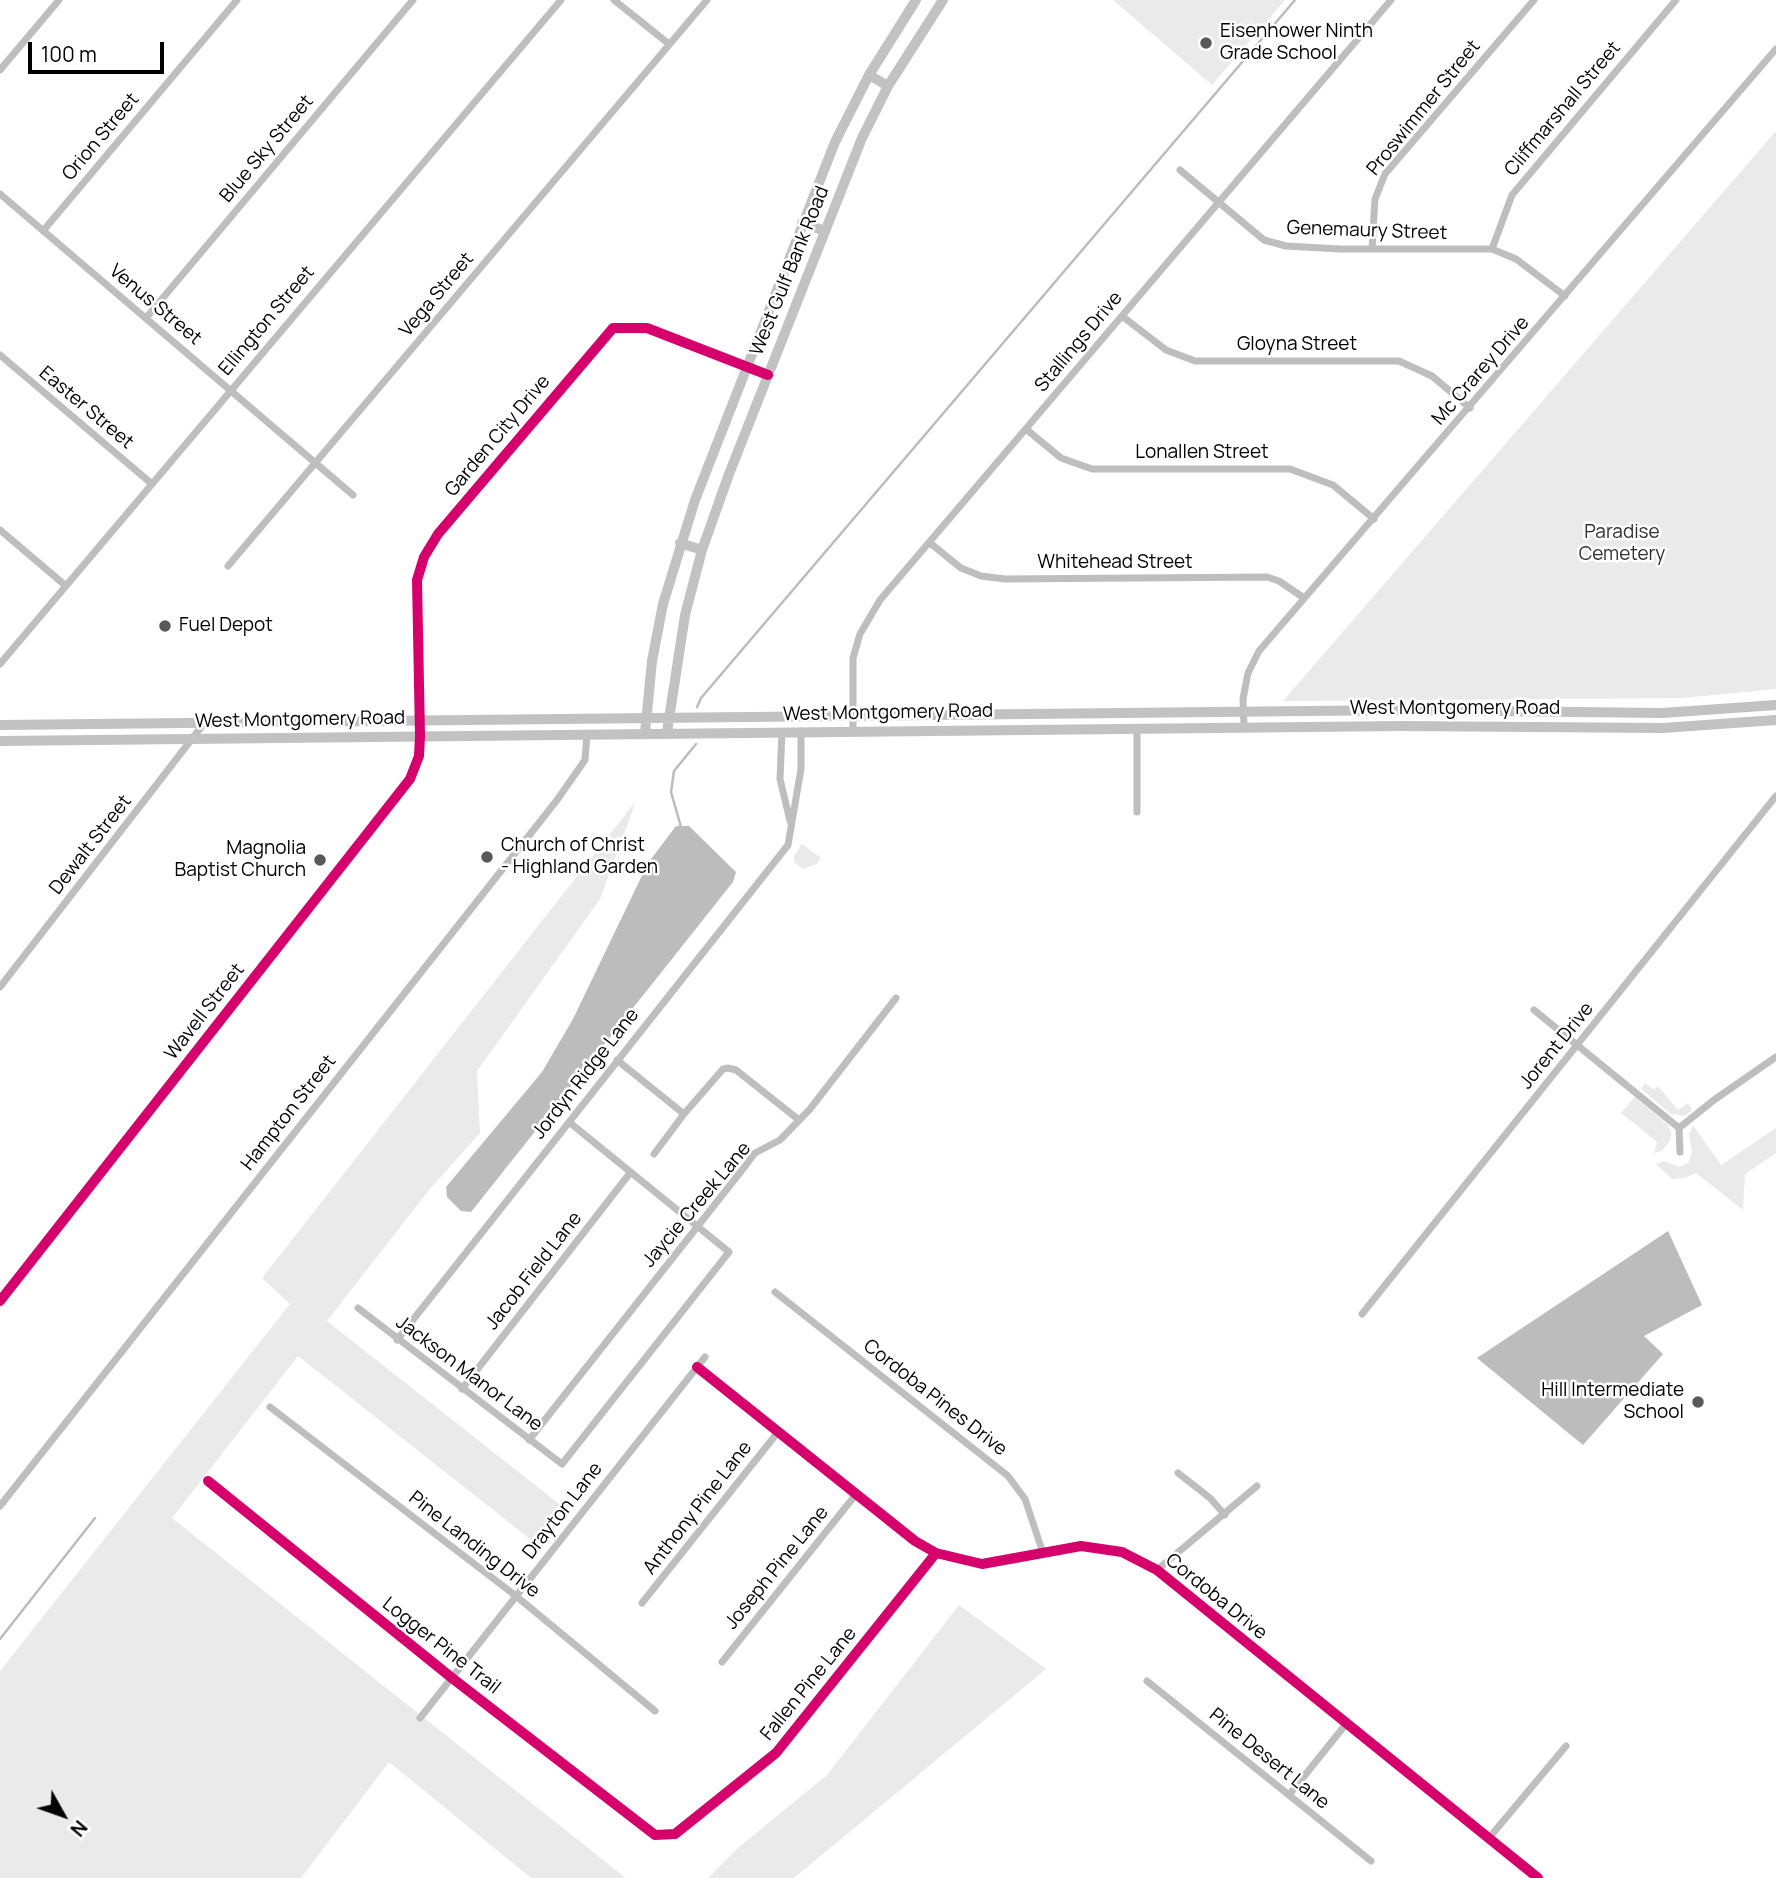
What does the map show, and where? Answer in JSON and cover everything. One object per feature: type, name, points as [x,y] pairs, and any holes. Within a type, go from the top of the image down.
[{"type":"main road","name":"West Gulf Bank Road","points":[[645,733],[663,604],[680,542],[835,142],[869,75],[916,0]]},
{"type":"main road","name":"West Gulf Bank Road","points":[[667,732],[685,615],[702,550],[862,138],[888,86],[943,0]]},
{"type":"main road","points":[[869,75],[888,86]]},
{"type":"main road","points":[[802,223],[825,231]]},
{"type":"main road","points":[[680,542],[702,550]]},
{"type":"main road","name":"West Montgomery Road","points":[[0,725],[1243,711],[1662,713],[1776,705]]},
{"type":"main road","name":"West Montgomery Road","points":[[0,741],[1244,727],[1662,728],[1776,720]]},
{"type":"street","points":[[0,70],[59,0]]},
{"type":"street","name":"Orion Street","points":[[43,231],[237,0]]},
{"type":"street","name":"Blue Sky Street","points":[[146,318],[413,0]]},
{"type":"street","name":"Ellington Street","points":[[0,664],[561,0]]},
{"type":"street","points":[[614,0],[669,44]]},
{"type":"street","name":"Vega Street","points":[[228,566],[707,0]]},
{"type":"street","name":"Stallings Drive","points":[[853,731],[853,658],[860,634],[880,600],[1391,0]]},
{"type":"street","name":"Proswimmer Street","points":[[1372,249],[1375,199],[1385,174],[1534,0]]},
{"type":"street","name":"Cliffmarshall Street","points":[[1492,249],[1503,214],[1520,184],[1676,0]]},
{"type":"street","name":"Mc Crarey Drive","points":[[1244,727],[1243,711],[1248,673],[1259,651],[1776,49]]},
{"type":"street","name":"Genemaury Street","points":[[1181,170],[1264,240],[1286,246],[1492,249],[1524,264],[1565,296]]},
{"type":"street","name":"Venus Street","points":[[0,194],[353,495]]},
{"type":"street","name":"Gloyna Street","points":[[1122,316],[1166,349],[1195,361],[1399,361],[1432,376],[1470,408]]},
{"type":"street","name":"Garden City Drive","points":[[420,736],[416,580],[424,557],[439,534],[600,341],[613,328],[647,328],[768,375]]},
{"type":"street","name":"Easter Street","points":[[0,355],[152,484]]},
{"type":"street","name":"Lonallen Street","points":[[1026,429],[1061,458],[1092,469],[1290,469],[1333,485],[1374,519]]},
{"type":"street","points":[[0,530],[66,586]]},
{"type":"street","name":"Whitehead Street","points":[[930,542],[961,568],[981,576],[1005,579],[1267,577],[1279,581],[1304,598]]},
{"type":"street","name":"Dewalt Street","points":[[0,987],[205,722]]},
{"type":"street","points":[[1137,728],[1137,812]]},
{"type":"street","name":"Jordyn Ridge Lane","points":[[397,1340],[788,845],[801,769],[801,731]]},
{"type":"street","points":[[782,732],[780,779],[792,825]]},
{"type":"street","name":"Hampton Street","points":[[0,1506],[557,800],[585,760],[587,734]]},
{"type":"street","name":"Wavell Street","points":[[0,1301],[410,779],[419,755],[420,736]]},
{"type":"street","name":"Jorent Drive","points":[[1362,1314],[1776,796]]},
{"type":"street","name":"Jaycie Creek Lane","points":[[529,1440],[755,1153],[779,1140],[799,1121],[896,998]]},
{"type":"street","points":[[1534,1010],[1679,1128],[1680,1152]]},
{"type":"street","points":[[1679,1128],[1776,1057]]},
{"type":"street","points":[[617,1060],[684,1114]]},
{"type":"street","points":[[654,1154],[723,1069],[736,1070],[799,1121]]},
{"type":"street","points":[[569,1122],[697,1227]]},
{"type":"street","name":"Jacob Field Lane","points":[[463,1389],[630,1173]]},
{"type":"street","name":"Jackson Manor Lane","points":[[358,1308],[562,1464],[729,1252],[697,1227]]},
{"type":"street","name":"Cordoba Pines Drive","points":[[775,1292],[1008,1476],[1025,1499],[1042,1553]]},
{"type":"street","name":"Drayton Lane","points":[[420,1718],[705,1357]]},
{"type":"street","name":"Cordoba Drive","points":[[696,1367],[915,1541],[936,1553],[982,1564],[1081,1546],[1122,1552],[1157,1570],[1538,1878]]},
{"type":"street","name":"Pine Landing Drive","points":[[270,1407],[516,1596],[655,1711]]},
{"type":"street","name":"Anthony Pine Lane","points":[[642,1603],[778,1432]]},
{"type":"street","points":[[1178,1473],[1210,1498],[1224,1515]]},
{"type":"street","name":"Logger Pine Trail","points":[[208,1481],[452,1678],[655,1835]]},
{"type":"street","points":[[1157,1570],[1257,1486]]},
{"type":"street","name":"Joseph Pine Lane","points":[[722,1662],[856,1493]]},
{"type":"street","name":"Fallen Pine Lane","points":[[655,1835],[675,1834],[776,1753],[936,1553]]},
{"type":"street","name":"Pine Desert Lane","points":[[1147,1681],[1371,1861]]},
{"type":"street","points":[[1290,1796],[1346,1724]]},
{"type":"street","points":[[1489,1839],[1566,1746]]},
{"type":"green space","name":"Eisenhower Ninth Grade School","points":[[1113,0],[1285,0],[1212,85]]},
{"type":"green space","name":"Paradise Cemetery","points":[[1776,131],[1776,689],[1682,698],[1283,701]]},
{"type":"green space","points":[[636,801],[600,899],[477,1071],[480,1133],[429,1190],[327,1321],[563,1507],[535,1543],[298,1356],[172,1518],[626,1878],[531,1878],[389,1762],[301,1878],[0,1878],[0,1671],[290,1304],[262,1278]]},
{"type":"green space","points":[[802,844],[821,858],[817,864],[803,869],[794,862],[794,856]]},
{"type":"green space","points":[[1645,1083],[1654,1090],[1658,1086],[1678,1110],[1688,1103],[1692,1110],[1685,1116],[1671,1114],[1641,1089]]},
{"type":"green space","points":[[1635,1097],[1667,1124],[1671,1131],[1671,1139],[1662,1151],[1654,1153],[1657,1142],[1621,1113]]},
{"type":"green space","points":[[1693,1125],[1721,1165],[1776,1128],[1776,1153],[1745,1174],[1743,1210],[1696,1173],[1685,1178],[1672,1179],[1656,1164],[1664,1161],[1679,1167],[1689,1162],[1692,1152],[1689,1134]]},
{"type":"green space","points":[[959,1605],[1046,1669],[794,1878],[708,1878],[739,1847],[827,1775]]},
{"type":"shaded area","points":[[676,826],[689,826],[736,872],[733,882],[471,1212],[461,1211],[447,1197],[446,1187],[542,1072],[573,1019],[648,863]]},
{"type":"shaded area","points":[[1668,1231],[1702,1305],[1644,1336],[1663,1354],[1583,1445],[1477,1358]]},
{"type":"waterway","points":[[697,707],[701,698],[1295,0]]},
{"type":"waterway","points":[[681,827],[671,792],[674,771],[696,744]]},
{"type":"waterway","points":[[0,1639],[95,1518]]},
{"type":"cycle path","points":[[0,1301],[410,779],[419,756],[420,736],[417,580],[424,557],[438,534],[613,328],[647,328],[768,375]]},
{"type":"cycle path","points":[[697,1367],[915,1541],[936,1553],[982,1564],[1081,1546],[1122,1552],[1157,1570],[1538,1878]]},
{"type":"cycle path","points":[[208,1481],[452,1678],[655,1835],[675,1834],[776,1753],[936,1553]]},
{"type":"place","name":"Eisenhower Ninth Grade School","points":[[1206,43]]},
{"type":"place","name":"Fuel Depot","points":[[165,626]]},
{"type":"place","name":"Church of Christ - Highland Garden","points":[[487,857]]},
{"type":"place","name":"Magnolia Baptist Church","points":[[320,860]]},
{"type":"place","name":"Hill Intermediate School","points":[[1698,1402]]}]
